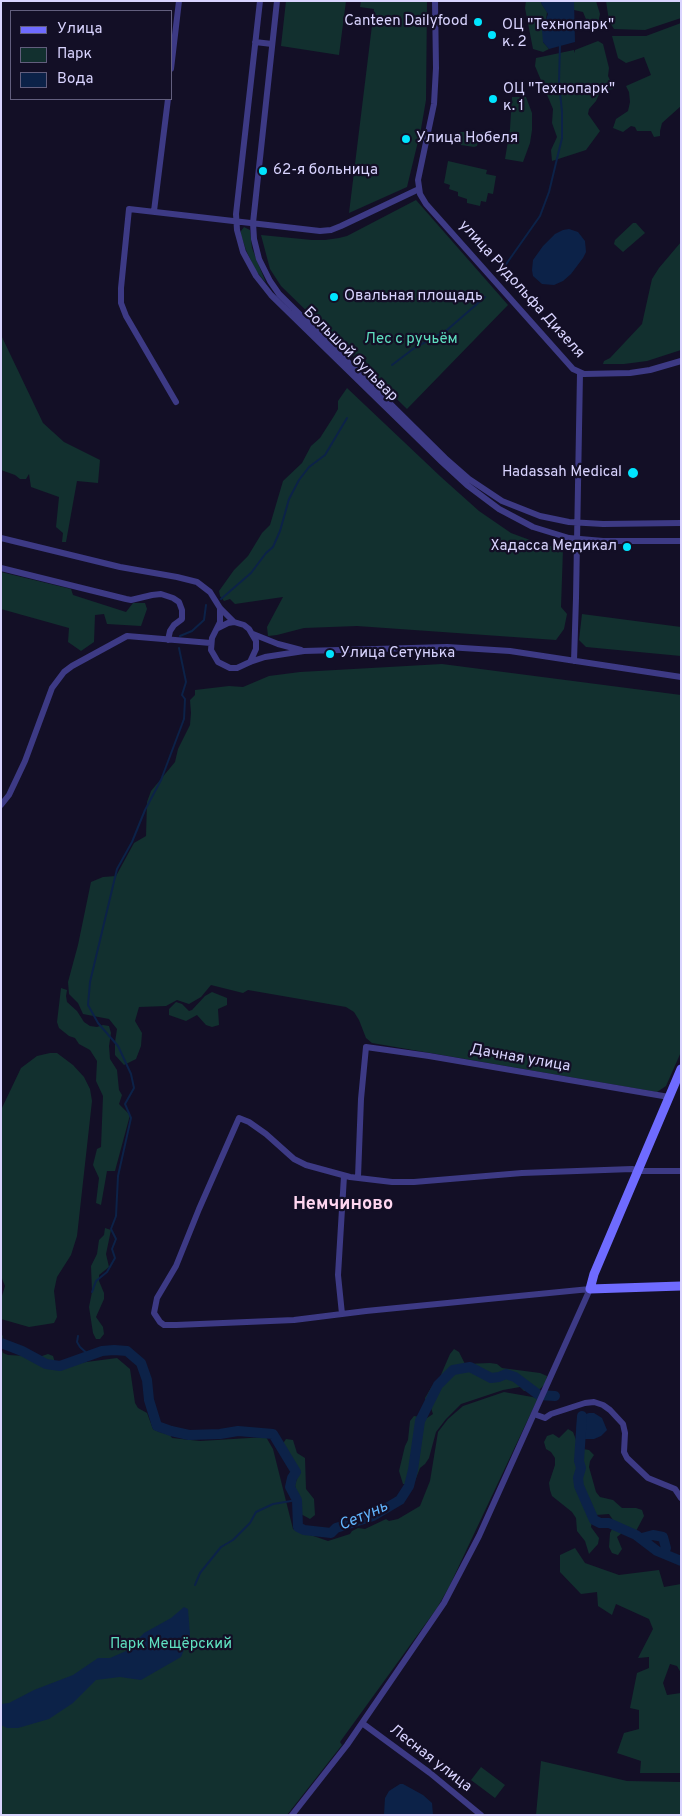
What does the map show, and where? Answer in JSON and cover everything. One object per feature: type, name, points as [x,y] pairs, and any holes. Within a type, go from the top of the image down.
[{"type":"street","points":[[172,60],[179,1]]},
{"type":"street","name":"Большой бульвар","points":[[260,1],[236,222],[248,265],[271,295],[442,462],[484,499],[517,519],[553,534],[576,539],[603,542],[681,541]]},
{"type":"street","name":"Большой бульвар","points":[[277,1],[253,223],[254,239],[259,259],[270,281],[280,294],[451,463],[474,483],[502,501],[540,516],[577,522],[603,524],[681,523]]},
{"type":"street","points":[[176,402],[126,316],[120,296],[129,209],[320,231],[331,230],[419,189],[420,170],[434,104],[436,68],[435,1]]},
{"type":"street","points":[[255,42],[272,44]]},
{"type":"street","points":[[154,211],[168,100]]},
{"type":"street","name":"улица Рудольфа Дизеля","points":[[419,189],[426,204],[568,365],[580,373],[599,375],[630,373],[650,370],[681,360]]},
{"type":"street","points":[[574,661],[580,373]]},
{"type":"street","points":[[1,538],[120,567],[196,582],[210,592],[220,608],[234,622],[244,625],[254,634],[278,644],[304,651]]},
{"type":"street","points":[[1,568],[131,600],[162,594],[172,598],[179,602],[182,610],[182,619],[170,631],[168,640]]},
{"type":"street","points":[[220,608],[220,622],[210,643],[214,657],[224,666],[237,668],[275,655],[304,651],[447,647],[510,651],[681,677]]},
{"type":"street","points":[[218,628],[234,622]]},
{"type":"street","points":[[250,662],[256,649],[254,634]]},
{"type":"street","points":[[1,805],[9,795],[25,761],[52,688],[64,672],[127,636],[210,643]]},
{"type":"street","name":"Дачная улица","points":[[358,1177],[361,1099],[366,1047],[669,1097]]},
{"type":"street","points":[[292,1815],[362,1723],[444,1603],[479,1536],[590,1289],[594,1274],[681,1069]]},
{"type":"street","points":[[681,1171],[638,1170],[522,1173],[414,1182],[392,1182],[344,1176],[294,1160],[266,1134],[249,1122],[239,1118],[176,1266],[157,1298],[154,1312],[164,1325],[176,1326],[294,1320],[590,1289],[681,1286]]},
{"type":"street","points":[[342,1314],[338,1275],[344,1176]]},
{"type":"street","points":[[534,1414],[546,1418],[551,1414],[585,1403],[594,1402],[603,1405],[616,1415],[623,1424],[625,1432],[624,1452],[627,1458],[648,1478],[676,1489],[681,1498]]},
{"type":"street","name":"Лесная улица","points":[[362,1723],[430,1772],[482,1815]]},
{"type":"green space","points":[[286,1],[346,1],[339,55],[281,46]]},
{"type":"green space","points":[[361,1],[427,1],[426,100],[407,187],[349,213],[374,9],[360,7]]},
{"type":"green space","points":[[526,1],[542,1],[541,3],[547,12],[543,42],[549,49],[543,52],[533,49],[525,8]]},
{"type":"green space","points":[[574,1],[596,1],[600,14],[598,23],[590,29],[583,12],[574,10]]},
{"type":"green space","points":[[606,1],[681,1],[681,18],[645,30],[614,29],[609,21]]},
{"type":"green space","points":[[681,23],[681,106],[662,123],[660,136],[654,137],[651,131],[637,131],[635,127],[631,126],[623,132],[613,128],[616,119],[628,111],[630,102],[626,86],[651,75],[644,57],[626,63],[618,58],[612,36],[646,36]]},
{"type":"green space","points":[[598,41],[603,44],[609,68],[608,76],[613,86],[613,89],[600,92],[596,101],[589,109],[588,114],[600,131],[586,150],[552,161],[551,150],[557,137],[552,123],[553,109],[535,66],[536,58],[574,50],[575,53],[575,50]]},
{"type":"green space","points":[[512,97],[526,97],[532,113],[530,143],[523,162],[505,159],[510,129]]},
{"type":"green space","points":[[457,132],[486,132],[484,141],[478,142],[477,146],[474,147],[461,145],[460,142],[456,142]]},
{"type":"green space","points":[[448,161],[487,170],[486,174],[496,176],[493,194],[488,193],[486,202],[481,201],[480,206],[467,203],[467,199],[458,196],[458,192],[449,189],[450,185],[444,183]]},
{"type":"green space","name":"Лес с ручьём","points":[[416,200],[508,305],[407,409],[281,286],[270,269],[261,235],[312,240],[339,238],[347,236]]},
{"type":"green space","points":[[633,223],[636,223],[645,233],[623,252],[614,244],[615,240]]},
{"type":"green space","points":[[244,227],[250,230],[252,248],[266,283],[256,271],[246,250],[241,235]]},
{"type":"green space","points":[[681,242],[681,350],[647,361],[603,364],[642,324],[652,279]]},
{"type":"green space","points":[[1,335],[43,423],[64,442],[100,460],[98,483],[77,481],[66,542],[62,542],[63,533],[56,527],[59,497],[31,487],[29,474],[26,479],[20,479],[1,470]]},
{"type":"green space","points":[[347,388],[479,511],[511,533],[538,543],[563,549],[561,607],[567,614],[564,629],[556,640],[357,626],[304,628],[268,636],[267,627],[283,597],[235,604],[230,599],[224,601],[219,591],[234,570],[248,556],[262,533],[270,525],[283,481],[302,463],[311,446],[320,438],[338,409],[338,401]]},
{"type":"green space","points":[[1,572],[71,589],[73,595],[126,612],[133,603],[145,603],[147,609],[141,626],[107,624],[104,614],[95,615],[94,642],[81,651],[68,642],[69,628],[1,609]]},
{"type":"green space","points":[[582,614],[681,627],[681,656],[586,647],[579,640]]},
{"type":"green space","points":[[442,664],[681,695],[681,1052],[666,1086],[657,1092],[372,1043],[366,1038],[354,1012],[346,1007],[248,990],[243,993],[211,985],[201,997],[189,1004],[177,1000],[166,1006],[139,1007],[135,1021],[142,1033],[141,1046],[136,1059],[124,1065],[115,1055],[117,1029],[109,1019],[83,1014],[78,1003],[69,994],[68,982],[91,882],[103,877],[116,876],[134,843],[146,836],[147,802],[151,791],[175,762],[178,749],[190,725],[190,700],[195,695],[195,690],[229,686],[243,687],[269,676],[300,672]]},
{"type":"green space","points":[[61,988],[67,990],[67,1002],[77,1011],[84,1022],[90,1026],[109,1026],[111,1033],[110,1059],[117,1070],[119,1090],[122,1095],[119,1104],[130,1115],[115,1171],[107,1171],[101,1205],[96,1203],[99,1178],[93,1165],[97,1149],[101,1147],[103,1096],[96,1081],[97,1061],[90,1050],[59,1028],[57,1022]]},
{"type":"green space","points":[[212,992],[227,998],[227,1005],[218,1009],[219,1025],[212,1027],[206,1025],[197,1015],[186,1021],[169,1015],[169,1009],[176,1002],[182,1004],[189,1011]]},
{"type":"green space","points":[[57,1053],[73,1065],[84,1077],[90,1089],[92,1101],[77,1236],[71,1255],[57,1277],[54,1291],[57,1317],[54,1323],[29,1327],[1,1319],[1,1299],[5,1286],[1,1276],[1,1110],[21,1068],[37,1056]]},
{"type":"green space","points":[[105,1228],[111,1230],[106,1254],[109,1267],[99,1275],[104,1299],[96,1317],[103,1327],[104,1334],[100,1339],[96,1339],[93,1333],[89,1307],[92,1292],[91,1266]]},
{"type":"green space","name":"Парк Мещёрский","points":[[1,1347],[3,1353],[26,1356],[30,1360],[48,1354],[53,1356],[56,1366],[117,1358],[130,1369],[135,1403],[138,1408],[147,1413],[153,1429],[170,1435],[172,1438],[200,1441],[266,1437],[273,1449],[293,1529],[328,1541],[350,1534],[358,1528],[365,1529],[386,1519],[389,1521],[398,1519],[420,1506],[430,1481],[438,1432],[448,1419],[463,1406],[504,1392],[538,1398],[449,1587],[437,1608],[340,1742],[342,1745],[287,1815],[1,1815]]},
{"type":"green space","points":[[454,1349],[459,1352],[465,1364],[490,1363],[497,1364],[502,1368],[540,1373],[547,1376],[546,1383],[537,1392],[524,1391],[520,1387],[503,1390],[461,1404],[436,1432],[429,1458],[420,1468],[415,1481],[410,1485],[403,1484],[399,1471],[408,1440],[410,1421],[414,1416],[427,1418],[433,1414],[431,1408],[426,1404],[425,1398],[440,1377]]},
{"type":"green space","points":[[568,1429],[573,1432],[578,1445],[583,1449],[589,1450],[594,1455],[589,1467],[596,1492],[600,1497],[613,1500],[622,1508],[642,1510],[644,1516],[635,1533],[622,1533],[617,1537],[622,1549],[618,1555],[612,1553],[609,1547],[613,1520],[609,1514],[596,1515],[592,1521],[591,1527],[599,1538],[598,1544],[589,1554],[585,1541],[577,1531],[576,1518],[572,1512],[552,1496],[549,1483],[555,1465],[555,1458],[546,1449],[544,1442],[547,1436],[553,1434],[559,1438]]},
{"type":"green space","points":[[286,1439],[293,1440],[297,1453],[305,1458],[306,1489],[314,1499],[315,1515],[310,1519],[299,1513],[295,1485],[299,1472],[282,1445]]},
{"type":"green space","points":[[575,1548],[585,1563],[619,1575],[659,1570],[664,1587],[681,1584],[681,1673],[677,1666],[670,1664],[663,1683],[667,1695],[681,1693],[681,1773],[640,1773],[641,1761],[617,1753],[624,1733],[639,1729],[639,1710],[630,1708],[637,1673],[649,1668],[649,1657],[638,1658],[653,1629],[649,1619],[616,1604],[612,1615],[598,1606],[597,1592],[581,1594],[560,1572],[560,1555]]},
{"type":"green space","points":[[541,1761],[627,1781],[681,1782],[681,1815],[536,1815]]},
{"type":"green space","points":[[481,1767],[505,1785],[495,1798],[471,1780]]},
{"type":"water","points":[[542,1],[574,1],[575,42],[549,49],[543,42],[542,30],[548,14],[541,3]]},
{"type":"water","points":[[569,229],[578,232],[585,241],[586,252],[571,274],[563,281],[554,285],[542,284],[533,276],[533,260],[555,234]]},
{"type":"water","points":[[594,1413],[602,1418],[607,1430],[601,1436],[594,1439],[580,1439],[576,1433],[577,1421],[583,1415]]},
{"type":"water","points":[[184,1607],[188,1609],[190,1635],[181,1657],[141,1680],[120,1677],[96,1680],[73,1703],[49,1719],[18,1728],[7,1728],[1,1725],[1,1704],[9,1703],[34,1690],[73,1675],[98,1658],[110,1658],[126,1651],[144,1633],[171,1618]]},
{"type":"water","points":[[400,1784],[423,1795],[432,1803],[433,1815],[384,1815],[385,1798],[389,1791]]},
{"type":"waterway","points":[[502,270],[540,216],[549,192],[562,138],[559,82],[560,44]]},
{"type":"waterway","points":[[392,365],[413,349],[447,330],[485,297]]},
{"type":"waterway","points":[[221,599],[251,573],[273,547],[280,531],[289,499],[299,480],[309,467],[325,455],[347,418]]},
{"type":"waterway","points":[[180,636],[192,631],[204,620],[206,605]]},
{"type":"waterway","points":[[92,1292],[96,1281],[107,1272],[115,1258],[112,1249],[116,1239],[111,1229],[116,1216],[118,1176],[131,1118],[125,1104],[134,1088],[131,1074],[118,1046],[98,1023],[88,1005],[90,982],[117,869],[161,780],[184,719],[185,699],[182,695],[186,682],[179,648]]},
{"type":"waterway","points":[[78,1336],[77,1342],[90,1356]]},
{"type":"waterway","name":"Сетунь","points":[[1,1343],[22,1351],[46,1364],[60,1366],[102,1351],[127,1351],[141,1363],[147,1380],[149,1400],[157,1426],[189,1435],[220,1434],[238,1431],[273,1434],[296,1472],[290,1487],[297,1500],[298,1527],[304,1530],[331,1533],[336,1528],[373,1516],[400,1500],[409,1486],[420,1421],[438,1385],[453,1370],[470,1367],[491,1378],[506,1374],[515,1377],[539,1395],[555,1396]]},
{"type":"waterway","name":"Сетунь","points":[[582,1416],[579,1461],[581,1468],[578,1478],[579,1486],[594,1520],[600,1523],[609,1523],[636,1535],[657,1551],[681,1561]]},
{"type":"waterway","points":[[195,1585],[200,1573],[221,1547],[233,1540],[250,1523],[256,1512],[273,1504],[297,1500]]},
{"type":"waterway","points":[[642,1538],[653,1535],[663,1537],[666,1548],[664,1553]]},
{"type":"place","name":"Canteen Dailyfood","points":[[478,22]]},
{"type":"place","name":"ОЦ \"Технопарк\" к. 2","points":[[492,35]]},
{"type":"place","name":"ОЦ \"Технопарк\" к. 1","points":[[493,99]]},
{"type":"place","name":"Улица Нобеля","points":[[406,139]]},
{"type":"place","name":"62-я больница","points":[[263,171]]},
{"type":"place","name":"Овальная площадь","points":[[334,297]]},
{"type":"place","name":"Hadassah Medical","points":[[633,473]]},
{"type":"place","name":"Хадасса Медикал","points":[[627,547]]},
{"type":"place","name":"Улица Сетунька","points":[[330,654]]},
{"type":"district","name":"Немчиново","points":[[343,1205]]}]
